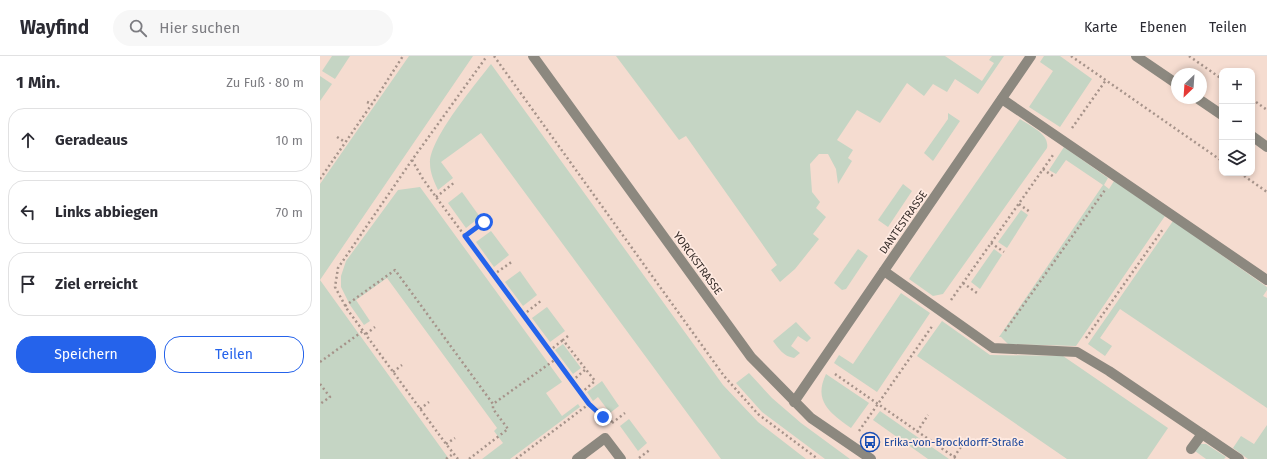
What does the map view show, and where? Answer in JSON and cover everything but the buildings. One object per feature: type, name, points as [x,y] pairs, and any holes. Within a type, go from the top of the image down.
[{"type":"street","name":"YORCKSTRASSE","points":[[533,56],[752,357],[811,418],[871,459]]},
{"type":"street","name":"DANTESTRASSE","points":[[794,402],[1032,56]]},
{"type":"street","points":[[1136,56],[1171,80]]},
{"type":"street","points":[[1002,99],[1267,280]]},
{"type":"street","points":[[1206,104],[1219,113]]},
{"type":"street","points":[[1255,138],[1267,146]]},
{"type":"street","points":[[884,271],[993,348],[1077,352],[1109,371],[1239,459]]},
{"type":"street","points":[[1191,448],[1202,434]]},
{"type":"street","points":[[577,459],[605,438],[621,459]]},
{"type":"path","points":[[320,179],[403,56]]},
{"type":"path","points":[[458,459],[345,306],[335,287],[338,268],[412,160],[487,56]]},
{"type":"path","points":[[494,56],[724,376],[758,414],[818,459]]},
{"type":"path","points":[[1071,56],[1219,159]]},
{"type":"path","points":[[1190,56],[1219,77]]},
{"type":"path","points":[[850,444],[1106,80]]},
{"type":"path","points":[[367,102],[372,104]]},
{"type":"path","points":[[1255,102],[1267,110]]},
{"type":"path","points":[[337,137],[346,142]]},
{"type":"path","points":[[412,160],[422,179],[589,404],[603,417],[609,418]]},
{"type":"path","points":[[1043,169],[1054,177]]},
{"type":"path","points":[[993,348],[1116,176]]},
{"type":"path","points":[[1244,176],[1267,192]]},
{"type":"path","points":[[436,197],[455,182]]},
{"type":"path","points":[[1019,204],[1030,212]]},
{"type":"path","points":[[465,236],[484,222]]},
{"type":"path","points":[[1077,352],[1163,228]]},
{"type":"path","points":[[991,243],[1004,252]]},
{"type":"path","points":[[493,275],[513,261]]},
{"type":"path","points":[[345,306],[395,270],[493,404],[493,409],[508,429],[469,459]]},
{"type":"path","points":[[963,283],[977,293]]},
{"type":"path","points":[[523,315],[542,300]]},
{"type":"path","points":[[366,334],[375,328]]},
{"type":"path","points":[[320,362],[363,331]]},
{"type":"path","points":[[549,350],[568,336]]},
{"type":"path","points":[[563,340],[595,381],[581,393]]},
{"type":"path","points":[[493,404],[556,359]]},
{"type":"path","points":[[393,372],[402,365]]},
{"type":"path","points":[[572,381],[586,369]]},
{"type":"path","points":[[834,374],[957,459]]},
{"type":"path","points":[[320,384],[330,398],[320,404]]},
{"type":"path","points":[[420,409],[429,402]]},
{"type":"path","points":[[516,459],[589,404]]},
{"type":"path","points":[[612,423],[625,413]]},
{"type":"path","points":[[917,432],[928,415]]},
{"type":"path","points":[[446,444],[455,438]]},
{"type":"path","points":[[954,457],[965,441]]},
{"type":"path","points":[[639,458],[651,449]]},
{"type":"path","points":[[446,459],[453,454]]},
{"type":"green space","points":[[332,56],[350,56],[335,79],[322,71]]},
{"type":"green space","points":[[409,56],[473,56],[320,280],[320,184]]},
{"type":"green space","points":[[616,56],[945,56],[982,81],[994,63],[989,60],[992,56],[1004,56],[978,94],[955,79],[947,92],[933,84],[924,96],[907,83],[880,123],[857,110],[837,140],[853,150],[848,158],[852,161],[838,184],[836,169],[828,154],[819,154],[810,164],[812,192],[820,202],[816,208],[826,217],[813,234],[819,239],[795,269],[780,282],[771,270],[777,265],[686,136],[679,140]]},
{"type":"green space","points":[[1044,56],[1060,56],[1092,79],[1060,127],[1029,107],[1053,71],[1040,62]]},
{"type":"green space","points":[[491,64],[723,385],[758,422],[806,459],[721,459],[481,133],[441,162],[453,178],[438,190],[432,177],[430,163],[432,152],[437,140],[454,112]]},
{"type":"green space","points":[[320,76],[332,84],[320,101]]},
{"type":"green space","points":[[948,113],[960,121],[933,161],[924,153],[948,119]]},
{"type":"green space","points":[[1020,119],[1042,135],[1047,143],[1047,148],[943,294],[933,296],[909,279]]},
{"type":"green space","points":[[1064,147],[1108,178],[1104,185],[1109,189],[1114,181],[1165,216],[1076,346],[1008,344],[1001,337],[999,337],[1103,185],[1066,160],[1056,174],[1049,170]]},
{"type":"green space","points":[[903,184],[912,191],[888,227],[878,220]]},
{"type":"green space","points":[[420,187],[562,382],[546,393],[562,416],[578,404],[580,407],[510,459],[482,459],[503,443],[494,431],[497,428],[387,278],[356,300],[370,321],[364,325],[350,305],[341,287],[341,276],[346,261],[398,190]]},
{"type":"green space","points":[[462,192],[480,217],[466,228],[448,203]]},
{"type":"green space","points":[[1021,210],[1028,215],[1007,248],[998,242]]},
{"type":"green space","points":[[1173,221],[1267,287],[1267,290],[1263,296],[1267,298],[1267,408],[1120,309],[1100,338],[1112,346],[1105,356],[1088,344]]},
{"type":"green space","points":[[491,231],[509,255],[494,267],[476,242]]},
{"type":"green space","points":[[858,249],[868,256],[846,289],[842,290],[834,283]]},
{"type":"green space","points":[[994,249],[1002,255],[980,289],[971,282]]},
{"type":"green space","points":[[520,271],[537,295],[523,306],[505,282]]},
{"type":"green space","points":[[320,280],[449,459],[320,459]]},
{"type":"green space","points":[[901,293],[930,313],[877,392],[834,363],[839,355],[853,364]]},
{"type":"green space","points":[[547,307],[565,331],[550,342],[532,318]]},
{"type":"green space","points":[[942,321],[990,355],[1063,356],[1168,428],[1147,459],[1067,459],[917,356]]},
{"type":"green space","points":[[796,322],[811,338],[807,342],[798,336],[791,346],[800,353],[794,358],[784,354],[773,341]]},
{"type":"green space","points":[[563,344],[581,368],[573,374],[555,350]]},
{"type":"green space","points":[[749,373],[772,398],[801,423],[850,459],[825,459],[762,412],[736,383]]},
{"type":"green space","points":[[826,374],[869,403],[851,428],[836,417],[826,406],[821,392],[822,383]]},
{"type":"green space","points":[[602,381],[619,406],[610,413],[598,397],[593,401],[587,392]]},
{"type":"green space","points":[[880,411],[949,459],[928,459],[873,420]]},
{"type":"green space","points":[[629,419],[647,443],[638,451],[620,426]]},
{"type":"green space","points":[[1267,425],[1267,459],[1248,459],[1233,448],[1241,436],[1254,444]]},
{"type":"green space","points":[[1200,444],[1206,444],[1226,457],[1224,459],[1206,459],[1195,451]]},
{"type":"place","name":"Erika-von-Brockdorff-Straße","points":[[870,442]]},
{"type":"route","points":[[484,222],[465,236],[589,404],[603,417]]}]
